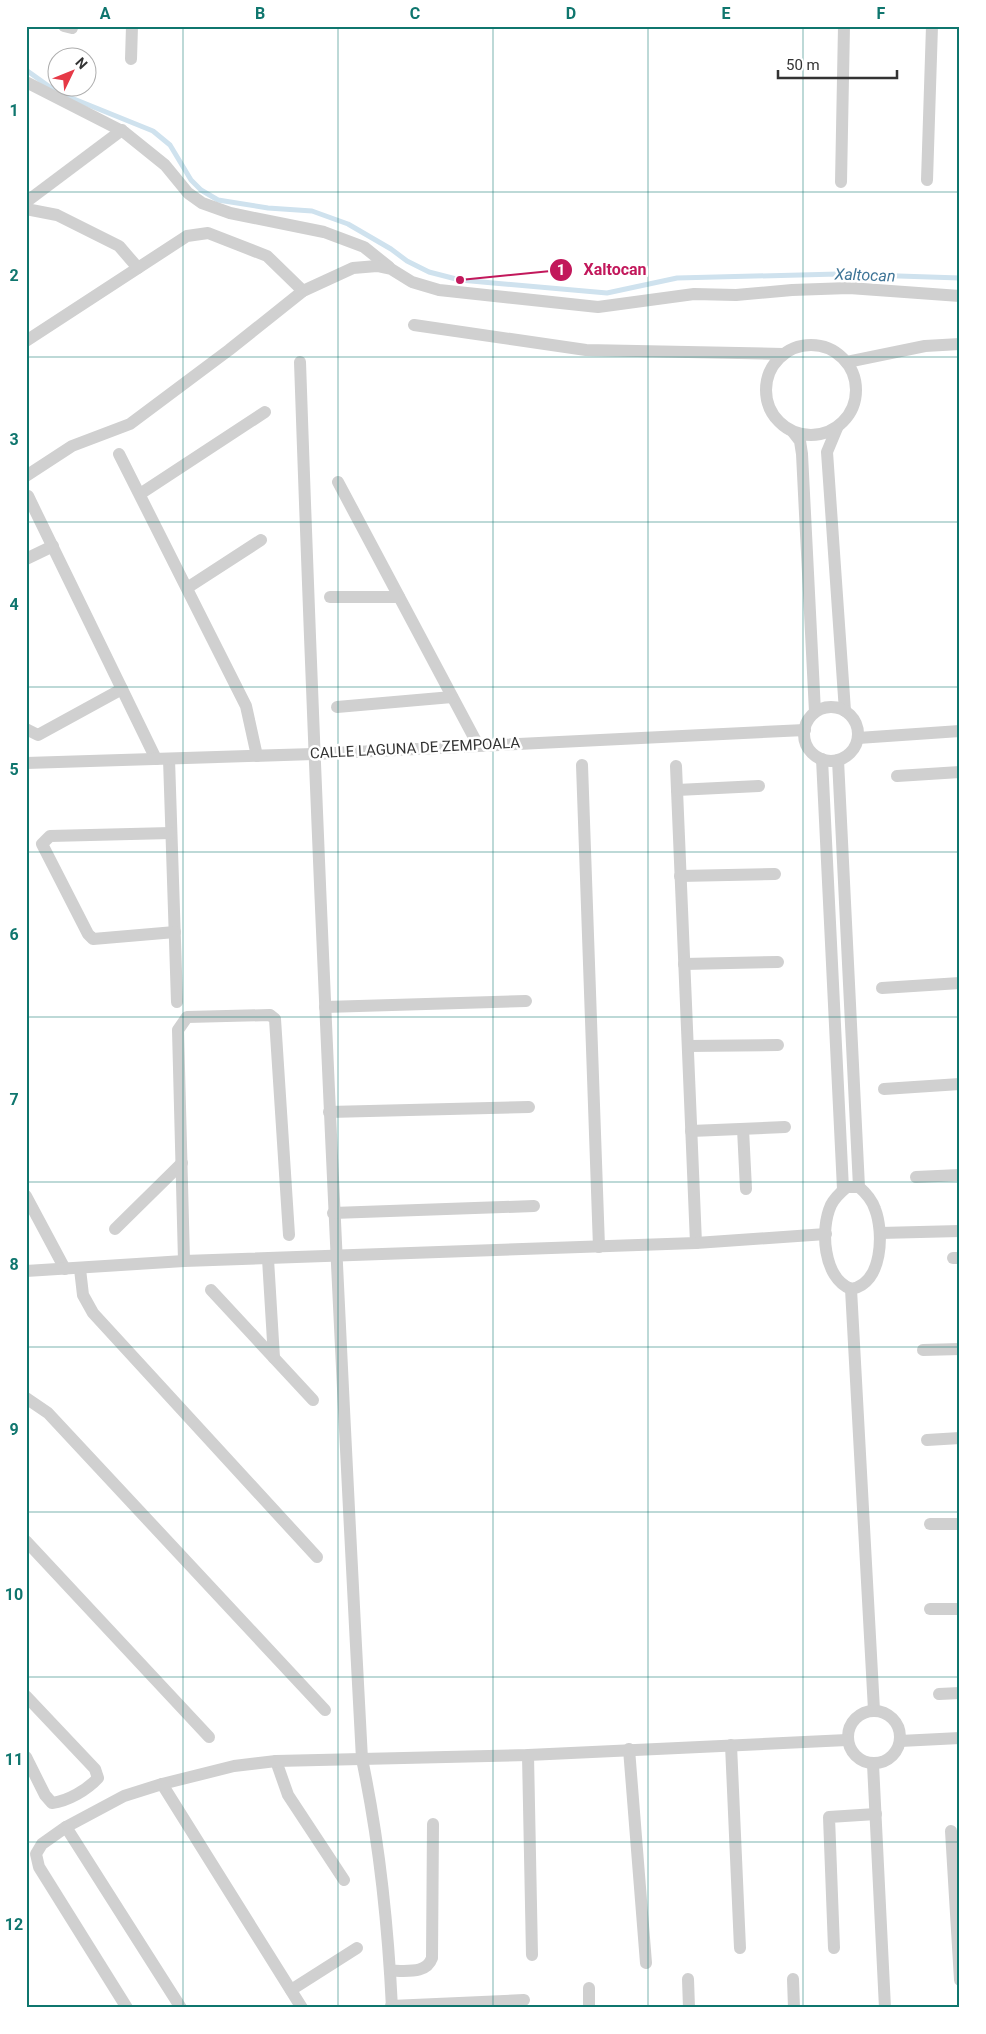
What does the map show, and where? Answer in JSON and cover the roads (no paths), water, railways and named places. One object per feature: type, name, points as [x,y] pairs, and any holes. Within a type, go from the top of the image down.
[{"type":"street","points":[[132,26],[132,59]]},
{"type":"street","points":[[841,182],[844,26]]},
{"type":"street","points":[[927,180],[932,26]]},
{"type":"street","points":[[26,82],[122,130],[165,165],[188,193],[202,203],[230,213],[324,232],[364,247],[391,269],[412,282],[439,290],[598,307],[694,294],[736,295],[792,290],[849,288],[960,296]]},
{"type":"street","points":[[26,202],[122,130]]},
{"type":"street","points":[[26,209],[57,215],[119,246],[138,268]]},
{"type":"street","points":[[26,341],[187,236],[208,233],[267,256],[303,291]]},
{"type":"street","points":[[26,476],[72,446],[130,424],[303,291],[353,268],[377,266],[391,269]]},
{"type":"street","points":[[414,324],[586,350],[783,354],[805,345],[817,345],[828,348],[847,362],[855,379],[856,396],[847,418],[837,428],[827,452],[845,711]]},
{"type":"street","points":[[847,362],[925,346],[960,344]]},
{"type":"street","points":[[783,354],[768,372],[766,396],[775,418],[793,432],[800,441],[815,712]]},
{"type":"street","points":[[300,362],[333,1213],[362,1759],[376,1837],[392,2007],[524,2000]]},
{"type":"street","points":[[140,494],[265,412]]},
{"type":"street","points":[[793,432],[817,435],[837,428]]},
{"type":"street","points":[[120,454],[246,706],[257,756]]},
{"type":"street","points":[[338,482],[478,745]]},
{"type":"street","points":[[28,496],[156,759]]},
{"type":"street","points":[[187,588],[261,540]]},
{"type":"street","points":[[26,559],[52,546]]},
{"type":"street","points":[[330,597],[399,597]]},
{"type":"street","points":[[26,729],[38,735],[122,689]]},
{"type":"street","points":[[337,707],[452,697]]},
{"type":"street","points":[[835,707],[845,711],[853,718],[858,728],[858,738],[854,748],[847,756],[838,760],[822,759],[809,750],[805,740],[804,730],[808,720],[815,712],[825,708],[835,707]]},
{"type":"street","name":"CALLE LAGUNA DE ZEMPOALA","points":[[26,762],[314,754],[804,730]]},
{"type":"street","points":[[858,738],[960,731]]},
{"type":"street","points":[[169,759],[177,1002]]},
{"type":"street","points":[[822,759],[843,1189]]},
{"type":"street","points":[[838,760],[859,1187],[875,1206],[880,1233],[874,1269],[868,1279],[858,1288],[851,1289],[836,1279],[829,1262],[826,1234],[831,1205],[843,1189],[859,1187]]},
{"type":"street","points":[[582,765],[599,1247]]},
{"type":"street","points":[[676,766],[696,1243]]},
{"type":"street","points":[[897,776],[960,772]]},
{"type":"street","points":[[677,790],[759,786]]},
{"type":"street","points":[[171,833],[50,836],[42,844],[92,939],[175,932]]},
{"type":"street","points":[[680,876],[775,874]]},
{"type":"street","points":[[684,964],[778,962]]},
{"type":"street","points":[[882,988],[960,983]]},
{"type":"street","points":[[325,1007],[526,1001]]},
{"type":"street","points":[[184,1261],[178,1030],[187,1016],[270,1015],[277,1026],[289,1235]]},
{"type":"street","points":[[688,1046],[778,1045]]},
{"type":"street","points":[[884,1089],[960,1084]]},
{"type":"street","points":[[329,1112],[529,1107]]},
{"type":"street","points":[[691,1131],[786,1127]]},
{"type":"street","points":[[744,1129],[746,1189]]},
{"type":"street","points":[[115,1229],[182,1163]]},
{"type":"street","points":[[916,1177],[960,1175]]},
{"type":"street","points":[[26,1196],[65,1269]]},
{"type":"street","points":[[333,1213],[534,1206]]},
{"type":"street","points":[[880,1233],[960,1231]]},
{"type":"street","points":[[26,1271],[184,1261],[696,1243],[826,1234]]},
{"type":"street","points":[[268,1259],[274,1358]]},
{"type":"street","points":[[80,1269],[83,1295],[93,1314],[318,1557]]},
{"type":"street","points":[[851,1289],[874,1710]]},
{"type":"street","points":[[211,1290],[313,1400]]},
{"type":"street","points":[[923,1350],[960,1349]]},
{"type":"street","points":[[26,1398],[48,1413],[325,1710]]},
{"type":"street","points":[[928,1440],[960,1438]]},
{"type":"street","points":[[930,1524],[960,1524]]},
{"type":"street","points":[[26,1541],[209,1737]]},
{"type":"street","points":[[930,1609],[960,1609]]},
{"type":"street","points":[[940,1694],[960,1693]]},
{"type":"street","points":[[26,1696],[95,1769],[98,1778],[91,1785],[61,1802],[52,1803],[45,1795],[26,1757]]},
{"type":"street","points":[[874,1710],[888,1715],[894,1720],[898,1726],[900,1741],[894,1755],[881,1763],[873,1764],[859,1759],[849,1748],[847,1740],[850,1726],[854,1719],[867,1711],[874,1710]]},
{"type":"street","points":[[900,1741],[960,1738]]},
{"type":"street","points":[[127,2008],[39,1866],[36,1854],[42,1844],[66,1827],[124,1796],[162,1784],[226,1768],[276,1761],[528,1755],[847,1740]]},
{"type":"street","points":[[731,1745],[740,1948]]},
{"type":"street","points":[[629,1749],[646,1963]]},
{"type":"street","points":[[528,1755],[532,1955]]},
{"type":"street","points":[[276,1761],[288,1795],[344,1880]]},
{"type":"street","points":[[873,1764],[885,2008]]},
{"type":"street","points":[[162,1784],[302,2008]]},
{"type":"street","points":[[834,1948],[829,1817],[876,1814]]},
{"type":"street","points":[[390,1971],[424,1970],[430,1965],[432,1958],[432,1824]]},
{"type":"street","points":[[66,1827],[181,2008]]},
{"type":"street","points":[[951,1831],[960,1980]]},
{"type":"street","points":[[291,1990],[357,1948]]},
{"type":"street","points":[[688,1979],[689,2008]]},
{"type":"street","points":[[793,1979],[794,2008]]},
{"type":"street","points":[[588,1988],[589,2008]]},
{"type":"waterway","name":"Xaltocan","points":[[26,70],[48,86]]},
{"type":"waterway","name":"Xaltocan","points":[[71,98],[153,131],[170,145],[191,180],[201,190],[218,200],[268,208],[312,211],[348,224],[391,249],[407,261],[429,272],[460,280],[607,293],[677,278],[838,274],[960,278]]},
{"type":"place","name":"Xaltocan","points":[[460,280]]}]
